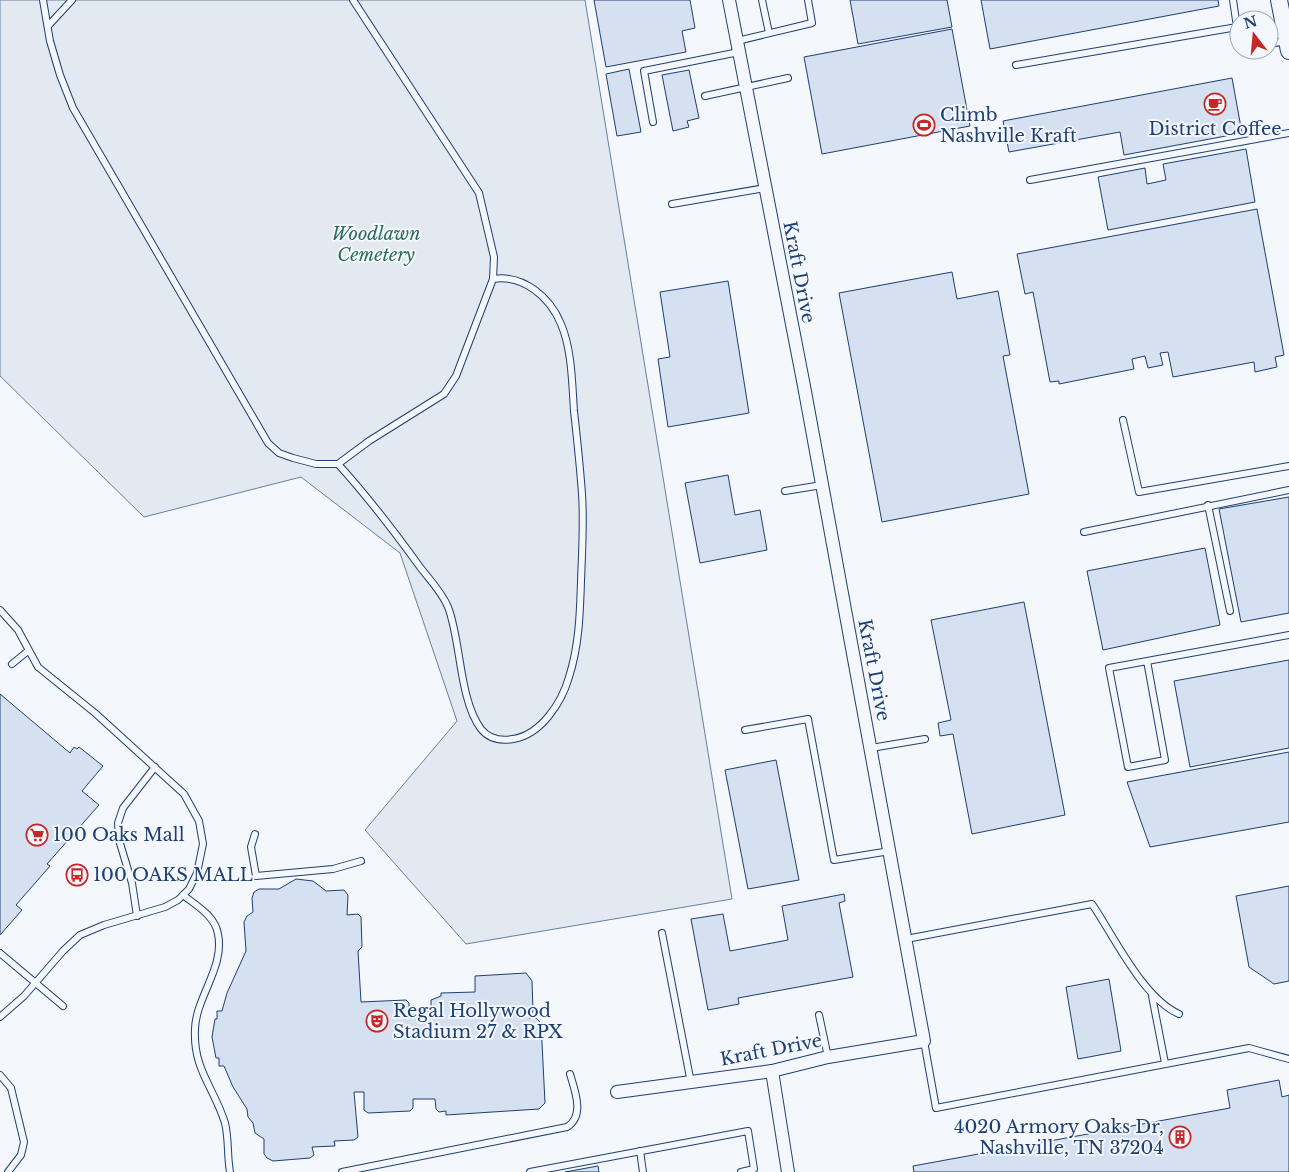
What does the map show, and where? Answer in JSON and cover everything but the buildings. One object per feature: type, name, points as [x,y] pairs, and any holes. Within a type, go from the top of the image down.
[{"type":"street","name":"Kraft Drive","points":[[617,1092],[772,1071],[828,1057],[924,1041],[822,485],[729,0]]},
{"type":"street","points":[[1283,3],[1288,46]]},
{"type":"street","points":[[772,1071],[788,1172]]},
{"type":"lane","points":[[43,0],[60,75],[73,108],[268,443],[279,453],[316,464],[338,464],[369,441],[444,394],[456,376],[493,279],[494,257],[479,193],[353,0]]},
{"type":"lane","points":[[48,26],[72,0]]},
{"type":"lane","points":[[762,0],[769,33]]},
{"type":"lane","points":[[654,122],[644,71],[738,46],[769,33],[812,23],[808,0]]},
{"type":"lane","points":[[1016,65],[1229,27]]},
{"type":"lane","points":[[705,96],[788,78]]},
{"type":"lane","points":[[1030,180],[1289,133]]},
{"type":"lane","points":[[672,204],[765,188]]},
{"type":"lane","points":[[338,464],[371,501],[444,600],[448,608],[470,701],[481,728],[488,736],[500,739],[518,738],[531,732],[547,717],[558,701],[570,676],[575,655],[579,626],[582,495],[569,360],[560,323],[551,306],[530,287],[509,279],[493,279]]},
{"type":"lane","points":[[1123,420],[1139,492],[1289,466]]},
{"type":"lane","points":[[785,492],[822,485]]},
{"type":"lane","points":[[1084,532],[1208,505],[1289,490]]},
{"type":"lane","points":[[1208,505],[1230,611]]},
{"type":"lane","points":[[0,610],[18,630],[38,666],[95,713],[188,800],[201,828],[203,844],[200,864],[193,882],[184,895],[165,907],[104,925],[80,936],[63,950],[36,983],[0,1017]]},
{"type":"lane","points":[[1147,661],[1165,760],[1128,767],[1109,668],[1147,661],[1289,635]]},
{"type":"lane","points":[[12,664],[28,651]]},
{"type":"lane","points":[[745,730],[808,719],[834,860],[890,851]]},
{"type":"lane","points":[[871,748],[925,739]]},
{"type":"lane","points":[[138,916],[132,883],[119,840],[118,823],[123,808],[154,767]]},
{"type":"lane","points":[[255,834],[251,847],[256,876],[333,869],[362,861]]},
{"type":"lane","points":[[184,895],[210,917],[219,936],[217,956],[196,1016],[195,1048],[200,1069],[225,1124],[230,1172]]},
{"type":"lane","points":[[906,940],[1092,904],[1152,995],[1168,1010],[1179,1014]]},
{"type":"lane","points":[[662,933],[691,1082]]},
{"type":"lane","points":[[0,953],[63,1006]]},
{"type":"lane","points":[[1152,995],[1166,1063]]},
{"type":"lane","points":[[819,1015],[828,1057]]},
{"type":"lane","points":[[924,1041],[936,1108],[1249,1048],[1289,1059]]},
{"type":"lane","points":[[342,1172],[567,1127],[575,1120],[578,1107],[570,1074]]},
{"type":"lane","points":[[0,1075],[8,1083],[14,1095],[24,1142],[21,1156],[8,1172]]},
{"type":"lane","points":[[530,1172],[748,1131],[754,1169],[741,1172]]},
{"type":"lane","points":[[640,1151],[643,1172]]},
{"type":"green space","name":"Woodlawn Cemetery","points":[[0,0],[585,0],[732,899],[466,944],[365,830],[457,721],[400,553],[301,477],[144,517],[0,376]]},
{"type":"place","name":"District Coffee","points":[[1215,104]]},
{"type":"place","name":"Climb Nashville Kraft","points":[[924,125]]},
{"type":"place","name":"100 Oaks Mall","points":[[37,835]]},
{"type":"place","name":"100 OAKS MALL","points":[[77,875]]},
{"type":"place","name":"Regal Hollywood Stadium 27 & RPX","points":[[377,1021]]},
{"type":"place","name":"4020 Armory Oaks Dr, Nashville, TN 37204","points":[[1180,1137]]}]
